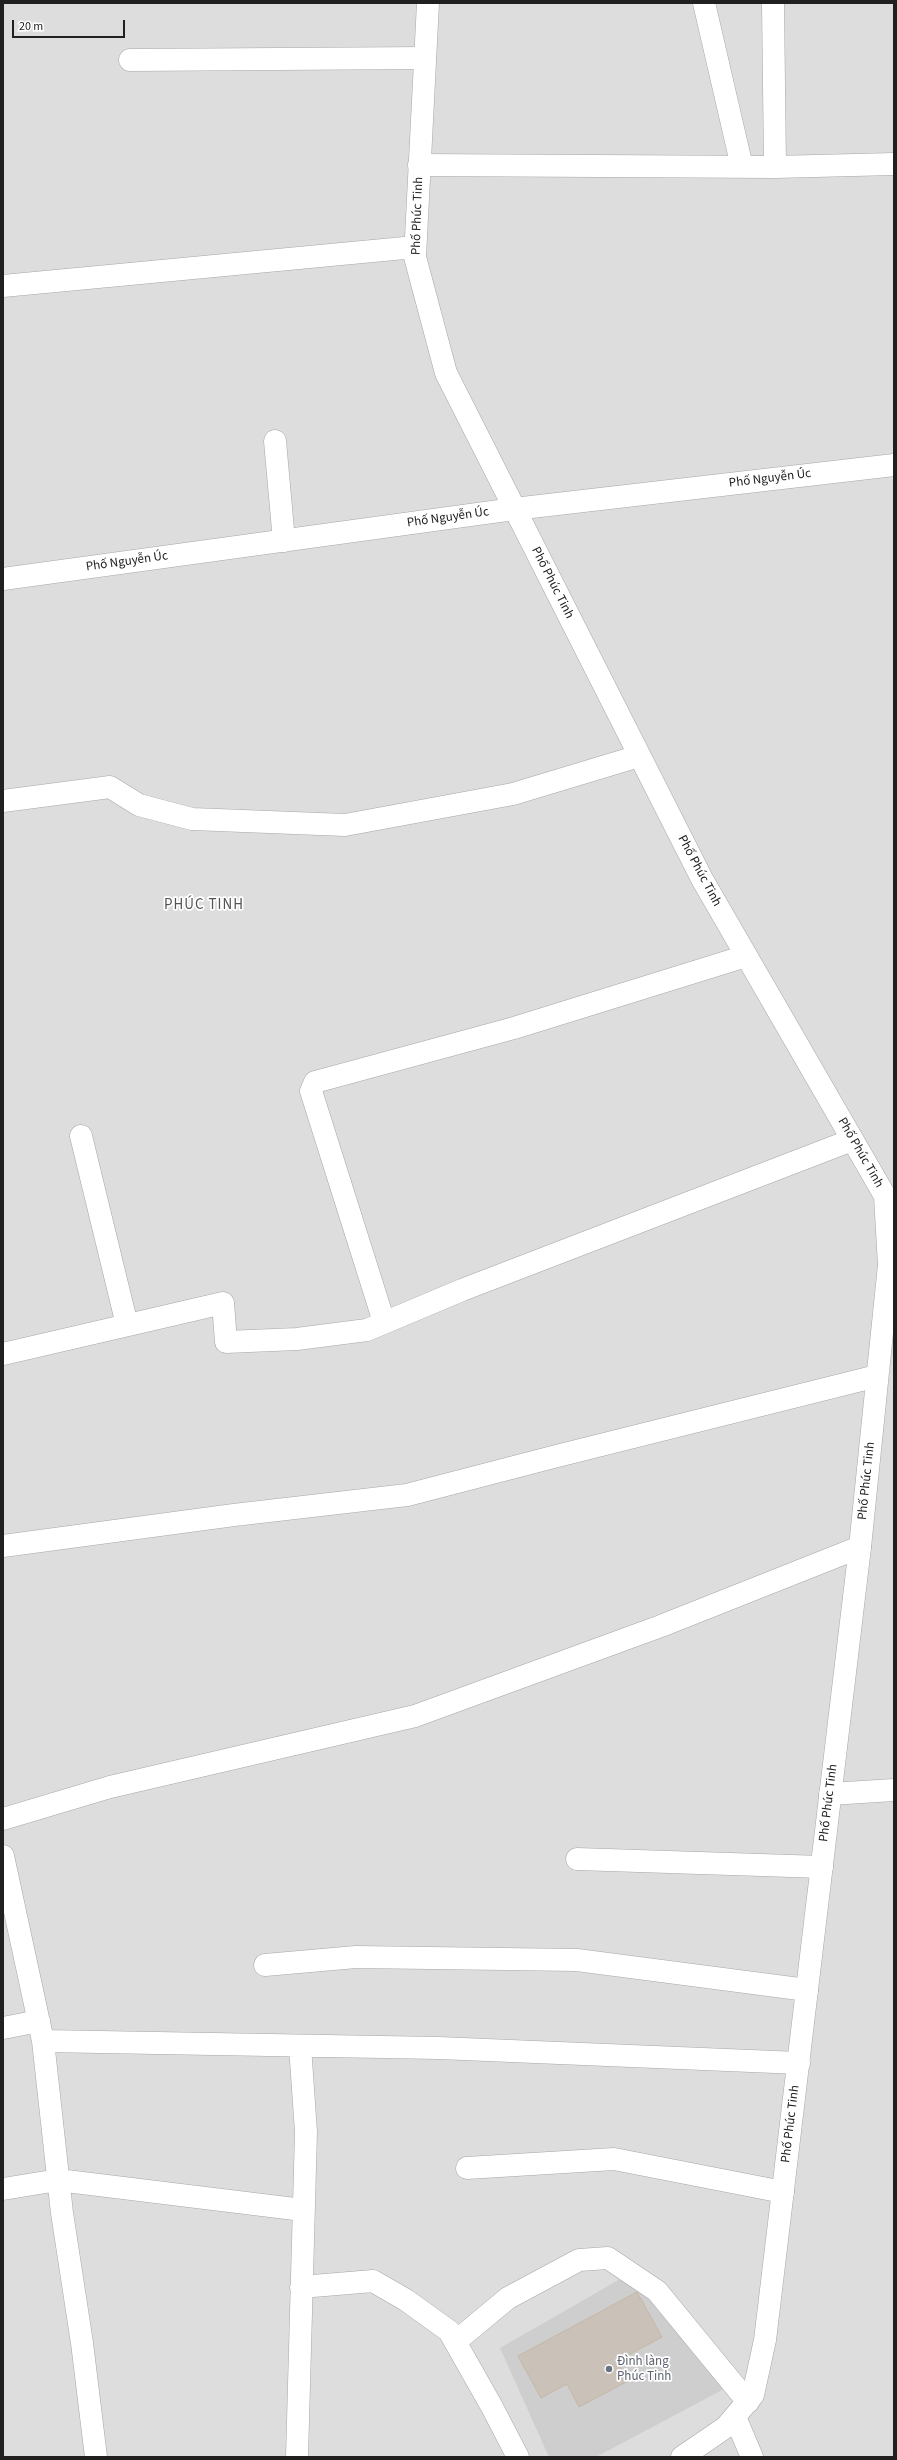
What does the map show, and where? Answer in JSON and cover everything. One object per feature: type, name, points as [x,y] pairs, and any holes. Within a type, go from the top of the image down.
[{"type":"street","name":"Phố Phúc Tinh","points":[[428,3],[415,257],[446,373],[702,879],[885,1196],[889,1265],[878,1376],[860,1547],[765,2340],[753,2395],[726,2427],[682,2457]]},
{"type":"street","points":[[704,3],[742,167]]},
{"type":"street","points":[[773,3],[775,167]]},
{"type":"street","points":[[130,60],[425,58]]},
{"type":"street","points":[[419,166],[775,167],[894,164]]},
{"type":"street","points":[[3,286],[415,247]]},
{"type":"street","points":[[275,441],[284,541]]},
{"type":"street","name":"Phố Nguyễn Úc","points":[[3,579],[514,509],[894,465]]},
{"type":"street","points":[[3,801],[110,787],[139,805],[192,819],[345,825],[513,794],[639,756]]},
{"type":"street","points":[[384,1322],[310,1091],[315,1082],[514,1028],[746,956]]},
{"type":"street","points":[[81,1136],[127,1325]]},
{"type":"street","points":[[3,1354],[222,1303],[226,1342],[297,1339],[367,1330],[469,1288],[852,1140]]},
{"type":"street","points":[[3,1546],[234,1515],[407,1495],[556,1456],[878,1376]]},
{"type":"street","points":[[3,1819],[110,1786],[415,1716],[661,1626],[860,1547]]},
{"type":"street","points":[[830,1794],[894,1790]]},
{"type":"street","points":[[3,1856],[41,2031],[58,2180],[84,2358],[96,2457]]},
{"type":"street","points":[[577,1859],[822,1867]]},
{"type":"street","points":[[265,1965],[356,1957],[577,1960],[807,1990]]},
{"type":"street","points":[[3,2028],[300,2046],[439,2048],[798,2063]]},
{"type":"street","points":[[297,2457],[306,2132],[300,2046]]},
{"type":"street","points":[[467,2168],[614,2159],[783,2192]]},
{"type":"street","points":[[3,2189],[58,2180],[303,2210]]},
{"type":"street","points":[[455,2342],[508,2298],[579,2260],[608,2258],[657,2291],[741,2410],[752,2457]]},
{"type":"street","points":[[301,2287],[373,2280],[406,2300],[449,2331],[518,2457]]},
{"type":"shaded area","points":[[3,3],[894,3],[894,2457],[3,2457]]},
{"type":"shaded area","name":"Đình làng Phúc Tinh","points":[[622,2278],[657,2300],[724,2389],[596,2457],[549,2457],[500,2348]]},
{"type":"building","points":[[637,2292],[662,2337],[617,2361],[628,2381],[579,2407],[567,2384],[541,2398],[518,2356]]},
{"type":"place","name":"Đình làng Phúc Tinh","points":[[609,2369]]},
{"type":"district","name":"PHÚC TINH","points":[[204,906]]}]
